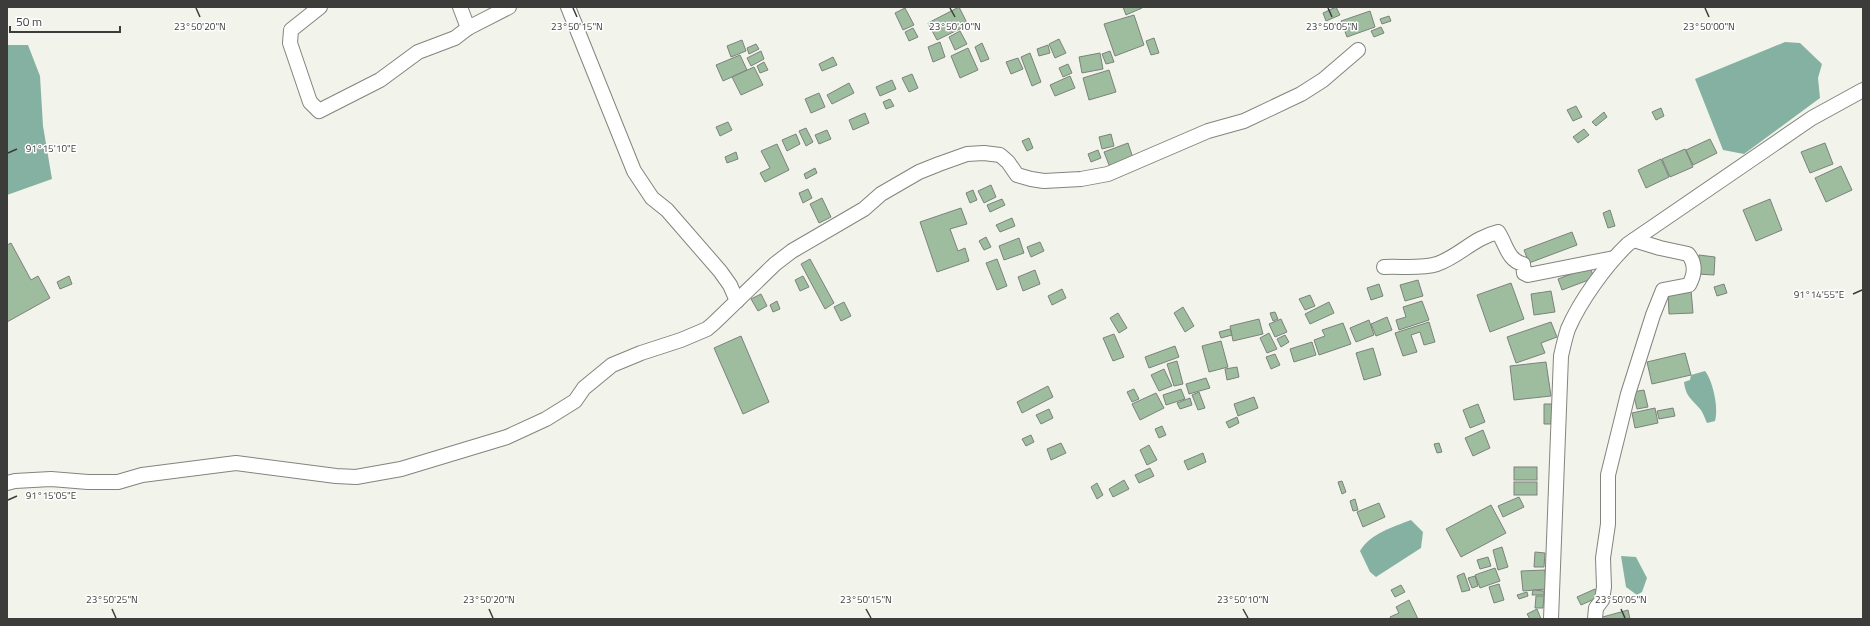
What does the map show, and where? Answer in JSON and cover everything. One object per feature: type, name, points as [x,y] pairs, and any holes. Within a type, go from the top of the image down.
[{"type":"street","points":[[320,7],[291,30],[290,43],[310,102],[319,111],[380,80],[418,52],[455,38],[468,28],[509,7]]},
{"type":"street","points":[[460,7],[468,28]]},
{"type":"street","points":[[568,7],[634,170],[652,198],[667,210],[720,271],[730,286],[737,301]]},
{"type":"street","points":[[7,483],[15,481],[51,479],[88,482],[118,482],[142,475],[236,463],[336,476],[356,477],[401,469],[507,436],[546,419],[575,401],[584,388],[612,365],[707,329],[775,264],[792,251],[828,228],[864,209],[881,194],[919,172],[967,154],[1000,155],[1008,162],[1017,175],[1044,181],[1081,179],[1108,174],[1208,131],[1244,121],[1301,94],[1323,80],[1358,50]]},
{"type":"street","points":[[1551,619],[1561,356],[1568,330],[1579,307],[1614,258],[1634,240],[1812,118],[1863,90]]},
{"type":"street","points":[[1384,267],[1431,265],[1449,258],[1472,242],[1498,232],[1505,242],[1510,256],[1517,263],[1523,264],[1524,273],[1528,275],[1614,258]]},
{"type":"street","points":[[1595,619],[1596,608],[1602,600],[1604,587],[1603,558],[1608,524],[1608,475],[1628,394],[1653,315],[1663,290],[1689,285],[1694,276],[1692,259],[1688,254],[1660,248],[1634,240]]},
{"type":"shaded area","points":[[1785,42],[1800,43],[1822,64],[1818,78],[1820,98],[1744,154],[1723,150],[1695,79]]},
{"type":"shaded area","points":[[7,45],[28,45],[40,76],[43,126],[52,179],[7,195]]},
{"type":"shaded area","points":[[1705,371],[1713,388],[1716,403],[1715,421],[1707,423],[1701,410],[1688,394],[1684,382],[1690,380],[1691,375]]},
{"type":"shaded area","points":[[1411,520],[1423,532],[1421,548],[1376,577],[1370,572],[1360,551],[1376,535]]},
{"type":"shaded area","points":[[1621,556],[1636,557],[1647,578],[1642,592],[1637,595],[1626,587]]},
{"type":"building","points":[[959,7],[968,25],[937,40],[928,23]]},
{"type":"building","points":[[1123,7],[1141,7],[1142,8],[1126,15]]},
{"type":"building","points":[[1336,7],[1340,15],[1326,21],[1323,13]]},
{"type":"building","points":[[905,8],[914,25],[903,30],[895,13]]},
{"type":"building","points":[[1370,11],[1375,27],[1347,37],[1341,21]]},
{"type":"building","points":[[1134,15],[1144,45],[1115,56],[1104,24]]},
{"type":"building","points":[[1389,16],[1391,21],[1382,24],[1380,19]]},
{"type":"building","points":[[1381,27],[1384,33],[1374,37],[1371,31]]},
{"type":"building","points":[[913,28],[918,37],[909,41],[905,32]]},
{"type":"building","points":[[960,31],[967,44],[955,50],[949,37]]},
{"type":"building","points":[[1154,38],[1159,53],[1151,55],[1146,41]]},
{"type":"building","points":[[1059,39],[1066,53],[1055,58],[1049,44]]},
{"type":"building","points":[[742,40],[746,51],[731,57],[727,46]]},
{"type":"building","points":[[940,42],[945,57],[933,62],[928,47]]},
{"type":"building","points":[[982,43],[989,59],[981,62],[975,47]]},
{"type":"building","points":[[756,44],[759,49],[749,54],[747,48]]},
{"type":"building","points":[[1048,45],[1050,53],[1039,56],[1037,49]]},
{"type":"building","points":[[968,48],[978,70],[960,78],[951,56]]},
{"type":"building","points":[[761,51],[764,59],[751,66],[747,58]]},
{"type":"building","points":[[1110,51],[1114,62],[1106,64],[1102,54]]},
{"type":"building","points":[[1030,53],[1041,82],[1032,86],[1021,57]]},
{"type":"building","points":[[1100,53],[1103,69],[1082,73],[1079,57]]},
{"type":"building","points":[[740,55],[747,70],[723,81],[716,65]]},
{"type":"building","points":[[833,57],[837,65],[822,71],[819,64]]},
{"type":"building","points":[[1018,58],[1023,69],[1011,74],[1006,62]]},
{"type":"building","points":[[764,62],[768,70],[760,73],[757,66]]},
{"type":"building","points":[[1068,64],[1072,73],[1063,77],[1059,68]]},
{"type":"building","points":[[754,67],[763,85],[741,95],[732,77]]},
{"type":"building","points":[[1109,70],[1116,92],[1089,100],[1083,78]]},
{"type":"building","points":[[912,74],[918,88],[909,92],[902,78]]},
{"type":"building","points":[[1070,76],[1075,88],[1055,96],[1050,85]]},
{"type":"building","points":[[892,80],[896,89],[880,96],[876,87]]},
{"type":"building","points":[[849,83],[854,93],[832,104],[827,95]]},
{"type":"building","points":[[819,93],[825,107],[811,113],[805,99]]},
{"type":"building","points":[[890,99],[894,106],[886,109],[883,102]]},
{"type":"building","points":[[1576,106],[1582,117],[1573,121],[1567,110]]},
{"type":"building","points":[[1661,108],[1664,116],[1656,120],[1652,112]]},
{"type":"building","points":[[1604,112],[1607,117],[1596,126],[1592,122]]},
{"type":"building","points":[[865,113],[869,123],[853,130],[849,120]]},
{"type":"building","points":[[728,122],[732,130],[720,136],[716,127]]},
{"type":"building","points":[[806,128],[813,142],[806,146],[799,131]]},
{"type":"building","points":[[1584,129],[1589,135],[1578,143],[1573,137]]},
{"type":"building","points":[[827,130],[831,139],[819,144],[815,135]]},
{"type":"building","points":[[796,134],[800,144],[787,151],[782,140]]},
{"type":"building","points":[[1111,134],[1114,146],[1102,149],[1099,137]]},
{"type":"building","points":[[1029,138],[1033,148],[1027,151],[1022,141]]},
{"type":"building","points":[[1710,139],[1717,153],[1693,165],[1686,150]]},
{"type":"building","points":[[1128,143],[1134,161],[1111,170],[1104,152]]},
{"type":"building","points":[[1825,143],[1833,164],[1810,173],[1801,152]]},
{"type":"building","points":[[777,144],[789,170],[765,182],[760,173],[770,168],[761,151]]},
{"type":"building","points":[[1685,149],[1693,167],[1670,177],[1662,159]]},
{"type":"building","points":[[1098,150],[1101,158],[1091,162],[1088,154]]},
{"type":"building","points":[[736,152],[738,159],[727,163],[725,157]]},
{"type":"building","points":[[1661,159],[1669,177],[1646,188],[1638,170]]},
{"type":"building","points":[[1841,166],[1852,190],[1826,202],[1815,178]]},
{"type":"building","points":[[815,168],[817,173],[806,179],[804,174]]},
{"type":"building","points":[[991,185],[996,197],[984,203],[978,191]]},
{"type":"building","points":[[808,189],[812,198],[803,203],[799,193]]},
{"type":"building","points":[[973,190],[977,200],[970,203],[966,193]]},
{"type":"building","points":[[822,198],[831,217],[819,223],[810,204]]},
{"type":"building","points":[[1002,199],[1005,205],[990,212],[987,205]]},
{"type":"building","points":[[1770,199],[1782,230],[1756,241],[1743,210]]},
{"type":"building","points":[[961,208],[967,224],[950,229],[958,251],[965,248],[969,261],[937,272],[920,222]]},
{"type":"building","points":[[1610,210],[1615,226],[1608,228],[1603,213]]},
{"type":"building","points":[[1012,218],[1015,226],[1000,232],[996,225]]},
{"type":"building","points":[[1572,232],[1577,245],[1529,263],[1524,250]]},
{"type":"building","points":[[986,237],[991,247],[984,250],[979,241]]},
{"type":"building","points":[[1019,238],[1024,253],[1004,260],[999,246]]},
{"type":"building","points":[[1040,242],[1044,251],[1031,257],[1027,247]]},
{"type":"building","points":[[11,243],[31,280],[38,276],[50,298],[7,322],[7,245]]},
{"type":"building","points":[[1699,255],[1715,257],[1714,275],[1697,274]]},
{"type":"building","points":[[810,259],[834,303],[825,309],[801,264]]},
{"type":"building","points":[[997,259],[1007,286],[997,290],[986,263]]},
{"type":"building","points":[[1590,267],[1594,278],[1562,290],[1558,279]]},
{"type":"building","points":[[1035,270],[1040,284],[1023,291],[1018,277]]},
{"type":"building","points":[[69,276],[72,284],[60,289],[57,282]]},
{"type":"building","points":[[803,276],[809,287],[800,291],[795,280]]},
{"type":"building","points":[[1418,280],[1423,296],[1405,301],[1400,285]]},
{"type":"building","points":[[1511,283],[1524,319],[1490,332],[1477,295]]},
{"type":"building","points":[[1379,284],[1383,296],[1371,300],[1367,288]]},
{"type":"building","points":[[1724,284],[1727,293],[1717,296],[1714,287]]},
{"type":"building","points":[[1062,289],[1066,298],[1052,305],[1048,296]]},
{"type":"building","points":[[1691,290],[1693,313],[1669,314],[1668,292]]},
{"type":"building","points":[[1551,291],[1555,312],[1534,315],[1531,294]]},
{"type":"building","points":[[761,294],[767,306],[758,311],[751,299]]},
{"type":"building","points":[[1310,295],[1315,306],[1305,310],[1299,299]]},
{"type":"building","points":[[777,301],[780,309],[773,312],[770,305]]},
{"type":"building","points":[[1422,301],[1429,320],[1399,330],[1396,320],[1406,317],[1403,307]]},
{"type":"building","points":[[844,302],[851,316],[841,321],[834,307]]},
{"type":"building","points":[[1329,302],[1334,313],[1310,324],[1305,314]]},
{"type":"building","points":[[1183,307],[1194,326],[1185,332],[1174,313]]},
{"type":"building","points":[[1275,312],[1278,319],[1273,321],[1270,313]]},
{"type":"building","points":[[1118,313],[1127,328],[1119,333],[1110,318]]},
{"type":"building","points":[[1387,317],[1392,330],[1376,336],[1371,324]]},
{"type":"building","points":[[1259,319],[1263,334],[1233,341],[1230,326]]},
{"type":"building","points":[[1281,319],[1287,332],[1275,337],[1269,324]]},
{"type":"building","points":[[1369,320],[1374,335],[1356,342],[1350,328]]},
{"type":"building","points":[[1429,322],[1435,342],[1424,345],[1420,332],[1411,335],[1417,352],[1403,356],[1395,333]]},
{"type":"building","points":[[1551,322],[1557,337],[1541,343],[1545,353],[1516,363],[1507,337]]},
{"type":"building","points":[[1343,323],[1351,344],[1319,355],[1314,340],[1325,336],[1322,330]]},
{"type":"building","points":[[1230,329],[1232,335],[1221,338],[1219,332]]},
{"type":"building","points":[[1269,333],[1277,349],[1267,353],[1260,338]]},
{"type":"building","points":[[1114,334],[1124,357],[1113,361],[1103,338]]},
{"type":"building","points":[[1285,335],[1289,342],[1281,347],[1277,339]]},
{"type":"building","points":[[741,336],[769,402],[743,414],[714,348]]},
{"type":"building","points":[[1221,341],[1228,367],[1209,372],[1202,346]]},
{"type":"building","points":[[1312,342],[1316,355],[1294,362],[1290,349]]},
{"type":"building","points":[[1175,346],[1179,357],[1149,368],[1145,357]]},
{"type":"building","points":[[1373,348],[1381,375],[1364,380],[1356,353]]},
{"type":"building","points":[[1685,353],[1691,375],[1652,384],[1647,362]]},
{"type":"building","points":[[1275,354],[1280,365],[1271,369],[1266,357]]},
{"type":"building","points":[[1177,361],[1183,384],[1174,386],[1167,364]]},
{"type":"building","points":[[1546,362],[1551,396],[1514,400],[1510,366]]},
{"type":"building","points":[[1237,367],[1239,377],[1227,380],[1225,369]]},
{"type":"building","points":[[1164,369],[1172,386],[1159,391],[1151,375]]},
{"type":"building","points":[[1206,378],[1210,388],[1189,394],[1186,384]]},
{"type":"building","points":[[1048,386],[1053,397],[1022,413],[1017,402]]},
{"type":"building","points":[[1134,389],[1139,399],[1132,402],[1127,392]]},
{"type":"building","points":[[1181,389],[1185,399],[1166,405],[1163,395]]},
{"type":"building","points":[[1644,390],[1648,407],[1637,409],[1633,392]]},
{"type":"building","points":[[1199,392],[1205,408],[1198,410],[1192,395]]},
{"type":"building","points":[[1156,393],[1164,408],[1140,420],[1132,404]]},
{"type":"building","points":[[1254,397],[1258,408],[1238,416],[1234,404]]},
{"type":"building","points":[[1190,398],[1192,405],[1180,409],[1177,403]]},
{"type":"building","points":[[1478,404],[1485,422],[1470,428],[1463,410]]},
{"type":"building","points":[[1544,404],[1552,404],[1551,424],[1544,424]]},
{"type":"building","points":[[1655,408],[1658,423],[1635,428],[1632,413]]},
{"type":"building","points":[[1673,408],[1675,416],[1659,419],[1657,411]]},
{"type":"building","points":[[1049,409],[1053,418],[1041,424],[1036,415]]},
{"type":"building","points":[[1237,417],[1239,423],[1229,428],[1226,422]]},
{"type":"building","points":[[1162,426],[1166,435],[1159,438],[1155,429]]},
{"type":"building","points":[[1483,430],[1490,448],[1473,456],[1465,438]]},
{"type":"building","points":[[1031,435],[1034,442],[1026,446],[1022,439]]},
{"type":"building","points":[[1061,443],[1066,453],[1051,460],[1047,449]]},
{"type":"building","points":[[1439,443],[1442,452],[1437,453],[1434,444]]},
{"type":"building","points":[[1149,445],[1157,460],[1147,465],[1140,450]]},
{"type":"building","points":[[1203,453],[1206,462],[1188,470],[1184,461]]},
{"type":"building","points":[[1514,467],[1537,467],[1537,480],[1514,480]]},
{"type":"building","points":[[1150,468],[1154,476],[1139,483],[1135,475]]},
{"type":"building","points":[[1124,480],[1129,489],[1113,497],[1109,489]]},
{"type":"building","points":[[1342,481],[1346,492],[1342,494],[1338,482]]},
{"type":"building","points":[[1514,482],[1537,482],[1537,495],[1514,495]]},
{"type":"building","points":[[1097,483],[1103,495],[1097,499],[1091,487]]},
{"type":"building","points":[[1519,497],[1524,507],[1503,517],[1498,506]]},
{"type":"building","points":[[1355,499],[1358,510],[1353,511],[1350,501]]},
{"type":"building","points":[[1379,503],[1385,517],[1363,527],[1357,512]]},
{"type":"building","points":[[1491,505],[1506,533],[1461,557],[1446,529]]},
{"type":"building","points":[[1502,547],[1508,567],[1498,570],[1493,550]]},
{"type":"building","points":[[1535,552],[1545,553],[1544,567],[1534,567]]},
{"type":"building","points":[[1488,557],[1491,566],[1480,569],[1477,560]]},
{"type":"building","points":[[1495,568],[1500,581],[1480,588],[1475,575]]},
{"type":"building","points":[[1545,570],[1546,589],[1523,591],[1521,571]]},
{"type":"building","points":[[1464,573],[1470,590],[1462,592],[1457,576]]},
{"type":"building","points":[[1475,576],[1478,586],[1472,588],[1468,578]]},
{"type":"building","points":[[1499,584],[1504,600],[1494,603],[1489,587]]},
{"type":"building","points":[[1401,585],[1405,592],[1395,597],[1391,590]]},
{"type":"building","points":[[1595,589],[1599,597],[1581,605],[1577,597]]},
{"type":"building","points":[[1533,590],[1544,591],[1544,595],[1532,595]]},
{"type":"building","points":[[1527,592],[1528,596],[1519,599],[1517,595]]},
{"type":"building","points":[[1536,596],[1544,596],[1543,608],[1535,608]]},
{"type":"building","points":[[1409,600],[1418,619],[1391,619],[1390,617],[1399,613],[1396,607]]},
{"type":"building","points":[[1537,609],[1541,619],[1530,619],[1527,614]]},
{"type":"building","points":[[1628,610],[1630,619],[1599,619],[1599,618]]}]
